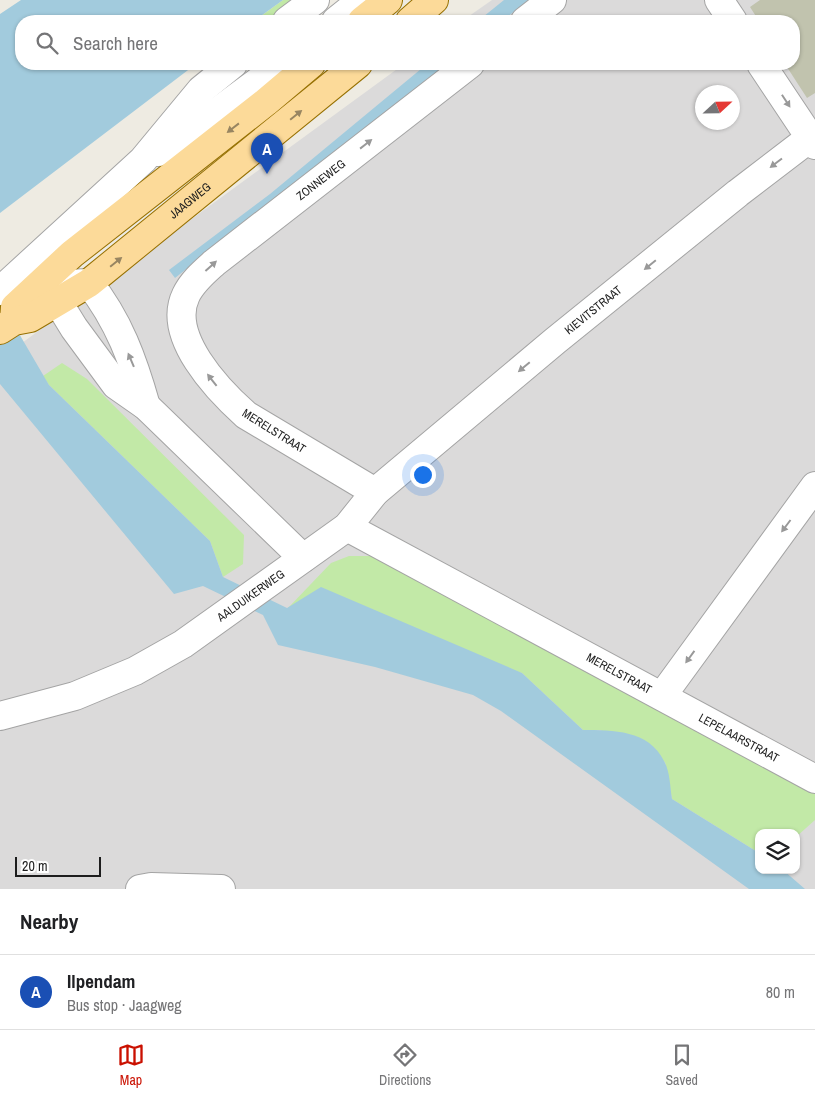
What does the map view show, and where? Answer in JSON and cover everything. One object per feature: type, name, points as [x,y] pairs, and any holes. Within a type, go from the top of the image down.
[{"type":"main road","points":[[369,15],[388,0]]},
{"type":"main road","points":[[417,15],[434,0]]},
{"type":"main road","points":[[7,326],[15,307],[49,294],[72,254],[266,102],[304,70]]},
{"type":"main road","name":"JAAGWEG","points":[[89,283],[351,70]]},
{"type":"street","points":[[295,15],[315,0]]},
{"type":"street","points":[[343,15],[362,0]]},
{"type":"street","points":[[533,15],[552,0]]},
{"type":"street","points":[[719,0],[729,15]]},
{"type":"street","points":[[0,291],[143,160],[201,90],[226,70]]},
{"type":"street","points":[[143,160],[179,140],[274,70]]},
{"type":"street","name":"ZONNEWEG","points":[[184,305],[185,296],[192,286],[214,263],[462,70]]},
{"type":"street","points":[[765,70],[813,139]]},
{"type":"street","name":"KIEVITSTRAAT","points":[[375,492],[555,341],[813,139]]},
{"type":"street","points":[[146,406],[135,367],[108,307],[89,283],[49,294],[116,385],[146,406],[303,558],[347,527],[375,492]]},
{"type":"street","name":"MERELSTRAAT","points":[[184,305],[183,326],[194,354],[221,391],[246,416],[375,492]]},
{"type":"street","name":"MERELSTRAAT","points":[[347,527],[662,696],[815,486]]},
{"type":"street","name":"AALDUIKERWEG","points":[[0,716],[75,696],[135,671],[183,644],[303,558]]},
{"type":"street","name":"LEPELAARSTRAAT","points":[[662,696],[815,779]]},
{"type":"street","points":[[140,889],[152,887],[221,889]]},
{"type":"shaded area","points":[[492,0],[815,0],[815,889],[0,889],[0,359],[396,70],[800,70],[800,15],[471,15]]},
{"type":"shaded area","points":[[760,0],[815,0],[815,93],[807,98],[789,70],[800,70],[800,15],[755,15],[750,7]]},
{"type":"green space","points":[[283,0],[298,0],[278,15],[262,15]]},
{"type":"green space","points":[[62,363],[87,379],[244,535],[243,564],[223,577],[210,541],[49,385],[43,376]]},
{"type":"green space","points":[[349,556],[371,556],[815,793],[815,820],[800,833],[800,829],[755,829],[755,851],[672,799],[665,762],[600,730],[583,730],[522,673],[288,608],[331,563]]},
{"type":"water","points":[[21,0],[283,0],[262,15],[15,15],[15,70],[188,70],[0,213],[0,14]]},
{"type":"water","points":[[504,0],[529,0],[510,15],[485,15]]},
{"type":"water","points":[[420,70],[439,70],[175,278],[169,270],[270,194]]},
{"type":"water","points":[[0,301],[49,385],[210,541],[223,577],[287,608],[321,587],[522,673],[583,730],[606,730],[629,734],[649,743],[666,765],[672,799],[755,851],[755,874],[788,874],[805,889],[749,889],[501,711],[473,695],[375,667],[278,645],[263,615],[203,586],[174,594],[0,384]]},
{"type":"place","name":"Ilpendam","points":[[267,174]]}]
